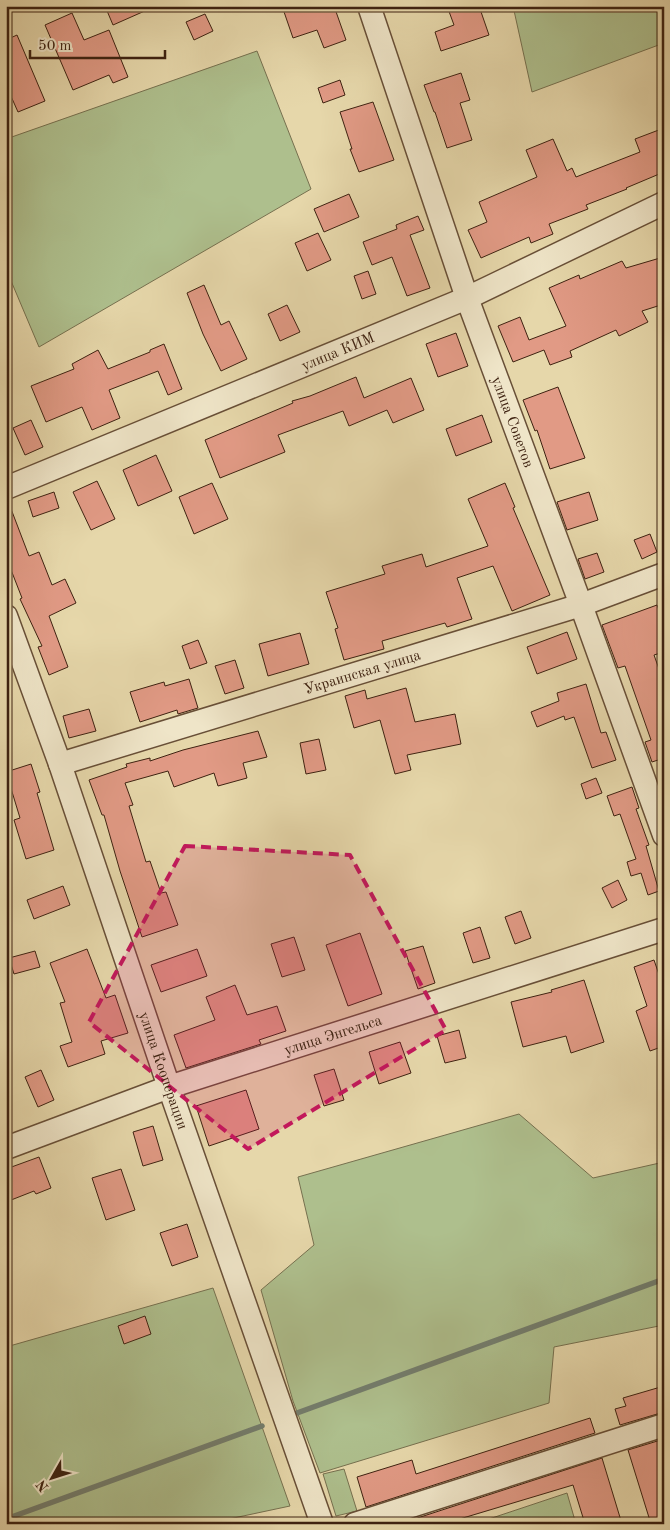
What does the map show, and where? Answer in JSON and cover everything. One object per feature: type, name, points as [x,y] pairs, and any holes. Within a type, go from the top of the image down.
[{"type":"street","name":"улица Советов","points":[[369,6],[467,298],[664,835]]},
{"type":"street","name":"улица КИМ","points":[[6,488],[467,298],[664,203]]},
{"type":"street","name":"Украинская улица","points":[[60,764],[581,605],[664,574]]},
{"type":"street","name":"улица Кооперации","points":[[6,616],[60,764],[322,1524]]},
{"type":"street","name":"улица Энгельса","points":[[6,1148],[170,1087],[664,929]]},
{"type":"street","points":[[355,1524],[664,1425]]},
{"type":"highlighted area","points":[[185,846],[350,855],[446,1030],[248,1149],[89,1022]]},
{"type":"green space","points":[[513,6],[664,6],[664,43],[532,92]]},
{"type":"green space","points":[[257,51],[311,189],[39,347],[6,269],[6,139]]},
{"type":"green space","points":[[519,1114],[593,1178],[664,1162],[664,1325],[554,1347],[549,1403],[320,1473],[293,1401],[261,1290],[314,1245],[298,1177]]},
{"type":"green space","points":[[213,1288],[290,1506],[229,1519],[222,1524],[6,1524],[6,1347]]},
{"type":"green space","points":[[344,1469],[357,1511],[336,1516],[323,1474]]},
{"type":"green space","points":[[567,1493],[576,1524],[474,1524]]},
{"type":"building","points":[[105,6],[156,6],[113,25]]},
{"type":"building","points":[[282,6],[334,6],[346,40],[324,48],[317,30],[293,38]]},
{"type":"building","points":[[447,6],[479,6],[489,35],[441,51],[435,32],[454,25]]},
{"type":"building","points":[[72,13],[84,40],[109,30],[128,77],[113,83],[109,75],[73,90],[45,25]]},
{"type":"building","points":[[205,14],[213,31],[194,40],[186,22]]},
{"type":"building","points":[[17,35],[45,101],[18,112],[6,85],[6,40]]},
{"type":"building","points":[[461,73],[470,100],[460,103],[472,140],[447,148],[424,85]]},
{"type":"building","points":[[340,80],[345,95],[323,103],[318,88]]},
{"type":"building","points":[[373,102],[394,160],[359,172],[350,149],[352,149],[340,112]]},
{"type":"building","points":[[664,128],[664,172],[586,205],[588,209],[549,224],[553,234],[531,243],[529,237],[481,258],[468,230],[487,222],[479,202],[537,177],[526,150],[553,139],[567,171],[572,168],[576,177],[640,152],[635,139]]},
{"type":"building","points":[[349,194],[359,217],[324,232],[314,209]]},
{"type":"building","points":[[418,216],[424,230],[410,235],[430,288],[407,296],[392,257],[372,265],[363,242],[397,229],[396,225]]},
{"type":"building","points":[[318,233],[331,260],[307,271],[295,243]]},
{"type":"building","points":[[660,258],[664,270],[664,304],[642,311],[648,322],[619,336],[616,330],[570,351],[572,357],[550,365],[544,350],[513,362],[498,326],[520,317],[529,340],[566,326],[549,288],[579,275],[580,279],[622,261],[626,268]]},
{"type":"building","points":[[368,271],[376,294],[362,299],[354,276]]},
{"type":"building","points":[[204,285],[221,325],[229,321],[247,359],[221,371],[203,334],[187,293]]},
{"type":"building","points":[[287,305],[300,332],[280,341],[268,314]]},
{"type":"building","points":[[456,333],[468,366],[438,377],[426,344]]},
{"type":"building","points":[[164,344],[182,389],[168,395],[158,371],[109,390],[120,418],[92,430],[82,407],[46,422],[31,386],[74,369],[72,364],[98,350],[108,369],[150,352],[150,350]]},
{"type":"building","points":[[356,377],[364,398],[411,378],[424,410],[393,423],[387,410],[349,426],[343,411],[278,435],[285,452],[220,478],[205,440],[293,403],[292,401],[310,396]]},
{"type":"building","points":[[558,387],[585,458],[550,469],[537,430],[535,431],[523,400]]},
{"type":"building","points":[[482,415],[492,442],[456,456],[446,429]]},
{"type":"building","points":[[31,420],[43,447],[25,455],[13,428]]},
{"type":"building","points":[[156,455],[172,491],[138,506],[123,470]]},
{"type":"building","points":[[97,481],[115,519],[91,530],[73,492]]},
{"type":"building","points":[[212,483],[228,519],[194,534],[179,497]]},
{"type":"building","points":[[505,483],[515,507],[513,508],[550,595],[512,611],[493,566],[457,578],[472,619],[447,627],[445,623],[382,641],[384,649],[344,660],[335,629],[338,628],[326,592],[385,574],[382,566],[422,554],[426,567],[488,546],[468,499]]},
{"type":"building","points":[[54,492],[59,508],[33,517],[28,501]]},
{"type":"building","points":[[589,492],[598,520],[567,530],[557,502]]},
{"type":"building","points":[[6,501],[8,501],[29,556],[39,552],[52,585],[65,579],[76,603],[49,616],[68,667],[49,675],[38,647],[42,646],[20,599],[22,598],[6,557]]},
{"type":"building","points":[[650,534],[657,552],[642,559],[634,540]]},
{"type":"building","points":[[597,553],[604,572],[585,579],[578,559]]},
{"type":"building","points":[[657,605],[664,623],[664,652],[654,655],[664,683],[664,770],[662,771],[658,760],[652,762],[645,742],[651,740],[625,666],[618,668],[602,625]]},
{"type":"building","points":[[567,632],[577,659],[537,674],[527,647]]},
{"type":"building","points":[[300,633],[309,664],[268,676],[259,644]]},
{"type":"building","points":[[198,640],[207,663],[190,669],[182,646]]},
{"type":"building","points":[[235,660],[244,688],[225,694],[215,666]]},
{"type":"building","points":[[189,679],[198,708],[178,714],[177,710],[140,722],[130,692],[164,682],[165,686]]},
{"type":"building","points":[[586,684],[601,733],[606,732],[616,760],[592,768],[574,717],[565,720],[564,716],[537,727],[531,712],[559,701],[557,693]]},
{"type":"building","points":[[406,688],[415,722],[455,714],[461,744],[407,755],[411,770],[395,774],[380,720],[354,728],[345,696],[365,690],[367,699]]},
{"type":"building","points":[[89,709],[96,731],[69,738],[63,716]]},
{"type":"building","points":[[258,731],[267,757],[243,763],[247,778],[218,786],[214,773],[174,787],[168,771],[125,783],[133,805],[129,806],[146,862],[150,861],[161,893],[166,892],[178,925],[142,937],[104,815],[102,815],[89,780],[127,767],[126,764],[150,758],[150,761],[183,750]]},
{"type":"building","points":[[319,739],[326,770],[306,774],[300,743]]},
{"type":"building","points":[[31,764],[40,792],[37,793],[54,850],[26,859],[14,820],[20,818],[6,772]]},
{"type":"building","points":[[596,778],[602,793],[586,799],[581,784]]},
{"type":"building","points":[[632,787],[639,808],[636,809],[649,845],[646,846],[659,891],[648,895],[641,873],[631,876],[627,862],[636,859],[620,814],[614,816],[607,796]]},
{"type":"building","points":[[618,880],[627,900],[612,908],[602,888]]},
{"type":"building","points":[[63,886],[70,905],[34,919],[27,900]]},
{"type":"building","points":[[521,911],[531,938],[515,944],[505,917]]},
{"type":"building","points":[[480,927],[490,958],[473,963],[463,933]]},
{"type":"building","points":[[360,933],[382,994],[348,1006],[326,945]]},
{"type":"building","points":[[294,937],[305,970],[282,977],[271,944]]},
{"type":"building","points":[[423,946],[435,983],[418,989],[405,951]]},
{"type":"building","points":[[87,949],[106,998],[115,995],[128,1033],[101,1041],[105,1054],[68,1067],[60,1046],[72,1042],[60,1003],[65,1002],[50,963]]},
{"type":"building","points":[[197,949],[207,976],[161,992],[151,965]]},
{"type":"building","points":[[35,951],[40,967],[14,974],[9,958]]},
{"type":"building","points":[[654,960],[664,989],[664,1046],[650,1051],[636,1011],[647,1006],[634,967]]},
{"type":"building","points":[[584,980],[604,1042],[571,1053],[566,1036],[523,1047],[511,1002],[552,992],[551,990]]},
{"type":"building","points":[[235,985],[247,1015],[277,1006],[286,1031],[259,1040],[261,1044],[186,1068],[174,1035],[215,1020],[206,997]]},
{"type":"building","points":[[459,1030],[466,1058],[445,1063],[437,1036]]},
{"type":"building","points":[[400,1042],[411,1073],[379,1084],[369,1052]]},
{"type":"building","points":[[334,1069],[344,1100],[324,1106],[314,1075]]},
{"type":"building","points":[[41,1070],[54,1100],[38,1107],[25,1077]]},
{"type":"building","points":[[246,1090],[259,1129],[209,1146],[196,1106]]},
{"type":"building","points":[[153,1126],[163,1160],[143,1166],[133,1132]]},
{"type":"building","points":[[39,1157],[51,1188],[36,1194],[34,1191],[6,1202],[6,1169]]},
{"type":"building","points":[[121,1169],[135,1210],[106,1220],[92,1178]]},
{"type":"building","points":[[187,1224],[198,1257],[172,1266],[160,1233]]},
{"type":"building","points":[[145,1316],[151,1334],[124,1344],[118,1326]]},
{"type":"building","points":[[664,1386],[664,1412],[620,1425],[615,1409],[626,1406],[623,1398]]},
{"type":"building","points":[[590,1418],[595,1433],[366,1507],[357,1477],[412,1460],[416,1474]]},
{"type":"building","points":[[664,1439],[664,1524],[651,1524],[628,1450]]},
{"type":"building","points":[[602,1458],[622,1524],[585,1524],[573,1485],[443,1524],[399,1524]]},
{"type":"waterway","points":[[297,1413],[664,1279]]},
{"type":"waterway","points":[[6,1519],[262,1426]]}]
